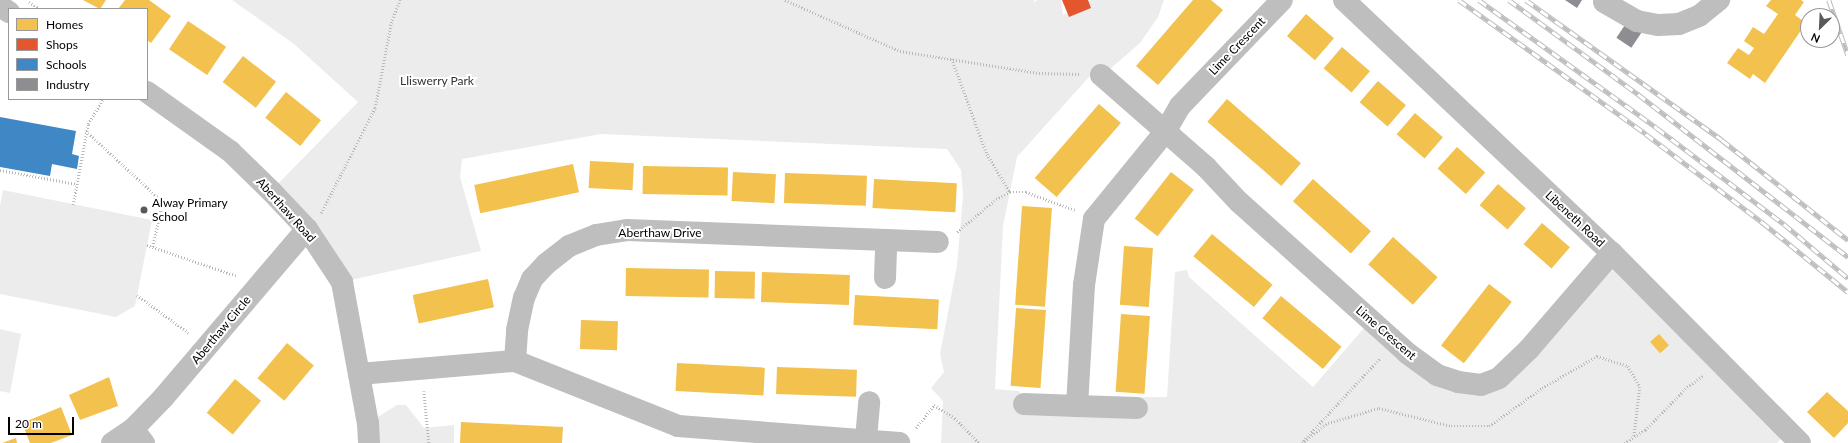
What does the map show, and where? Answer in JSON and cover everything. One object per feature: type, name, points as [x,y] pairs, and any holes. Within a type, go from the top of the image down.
[{"type":"street","name":"Lime Crescent","points":[[1094,219],[1165,132],[1180,106],[1282,0]]},
{"type":"street","name":"Libeneth Road","points":[[1344,0],[1612,253],[1800,443]]},
{"type":"street","points":[[1604,2],[1637,21],[1658,26],[1679,24],[1699,16],[1719,0]]},
{"type":"street","name":"Lime Crescent","points":[[1101,75],[1395,342],[1437,375],[1458,382],[1481,385],[1499,378],[1529,349],[1612,253]]},
{"type":"street","name":"Aberthaw Road","points":[[148,93],[231,152],[313,223],[342,282],[368,423],[369,443]]},
{"type":"street","points":[[1077,406],[1084,285],[1094,219]]},
{"type":"street","name":"Aberthaw Circle","points":[[112,443],[138,436],[207,346],[313,223]]},
{"type":"street","name":"Aberthaw Drive","points":[[515,361],[518,323],[524,298],[532,279],[546,264],[569,246],[596,235],[627,230],[938,242]]},
{"type":"street","points":[[885,278],[886,240]]},
{"type":"street","points":[[359,374],[416,368],[515,361],[678,426],[866,439],[905,438]]},
{"type":"street","points":[[866,439],[869,402]]},
{"type":"street","points":[[1024,404],[1137,408]]},
{"type":"path","points":[[25,0],[38,8]]},
{"type":"path","points":[[313,223],[375,108],[391,23],[400,0]]},
{"type":"path","points":[[785,0],[900,51],[1039,72],[1101,75]]},
{"type":"path","points":[[952,59],[986,154],[1010,192]]},
{"type":"path","points":[[73,204],[86,131],[88,124],[102,100]]},
{"type":"path","points":[[86,131],[163,202],[153,247]]},
{"type":"path","points":[[0,170],[76,184]]},
{"type":"path","points":[[938,242],[950,237],[996,199],[1010,192],[1026,192],[1072,208],[1094,219]]},
{"type":"path","points":[[147,246],[261,284]]},
{"type":"path","points":[[137,295],[207,346]]},
{"type":"path","points":[[1300,443],[1395,342]]},
{"type":"path","points":[[1624,443],[1645,430],[1687,387],[1722,364]]},
{"type":"path","points":[[416,368],[424,389],[429,443]]},
{"type":"path","points":[[905,438],[934,405],[955,418],[979,443]]},
{"type":"green space","name":"Lliswerry Park","points":[[232,0],[1034,0],[1035,2],[1037,0],[1061,0],[1063,15],[1091,0],[1164,0],[1158,17],[1140,43],[1110,69],[1097,68],[1017,157],[1003,226],[995,389],[1019,391],[1024,405],[1137,408],[1141,397],[1167,397],[1175,272],[1187,270],[1189,277],[1313,387],[1371,320],[1407,353],[1481,385],[1612,253],[1788,431],[1777,443],[941,443],[943,401],[931,388],[944,372],[940,354],[957,265],[963,196],[961,170],[947,149],[601,134],[462,159],[460,177],[481,251],[342,282],[271,191],[358,102],[294,44]]},
{"type":"green space","points":[[3,190],[152,220],[135,306],[116,317],[0,294],[0,206]]},
{"type":"green space","points":[[0,329],[21,334],[10,393],[0,391]]},
{"type":"green space","points":[[397,405],[406,405],[424,428],[454,425],[454,443],[369,443],[368,423]]},
{"type":"building: Homes","points":[[83,0],[106,0],[101,8]]},
{"type":"building: Homes","points":[[125,0],[149,0],[171,16],[151,43],[148,41],[148,8],[119,8]]},
{"type":"building: Homes","points":[[1193,0],[1211,0],[1223,10],[1158,85],[1136,66]]},
{"type":"building: Homes","points":[[1771,0],[1801,0],[1804,2],[1795,15],[1800,19],[1800,32],[1765,83],[1753,74],[1750,79],[1727,63],[1738,48],[1749,55],[1754,48],[1744,41],[1753,27],[1764,34],[1778,14],[1766,6]]},
{"type":"building: Homes","points":[[1306,14],[1334,38],[1315,60],[1287,36]]},
{"type":"building: Homes","points":[[188,21],[226,47],[207,75],[169,49]]},
{"type":"building: Homes","points":[[1342,47],[1370,71],[1352,92],[1324,68]]},
{"type":"building: Homes","points":[[243,56],[276,82],[256,108],[223,82]]},
{"type":"building: Homes","points":[[1378,81],[1406,105],[1388,126],[1360,102]]},
{"type":"building: Homes","points":[[286,92],[321,120],[300,146],[265,118]]},
{"type":"building: Homes","points":[[1227,99],[1301,163],[1281,186],[1207,122]]},
{"type":"building: Homes","points":[[1099,104],[1121,123],[1057,197],[1035,178]]},
{"type":"building: Homes","points":[[1415,113],[1443,137],[1425,158],[1397,134]]},
{"type":"building: Homes","points":[[1457,147],[1485,172],[1466,194],[1438,169]]},
{"type":"building: Homes","points":[[590,161],[634,163],[633,190],[589,188]]},
{"type":"building: Homes","points":[[573,164],[579,192],[480,213],[474,185]]},
{"type":"building: Homes","points":[[643,166],[728,167],[727,195],[643,194]]},
{"type":"building: Homes","points":[[733,172],[776,174],[774,203],[731,201]]},
{"type":"building: Homes","points":[[1171,172],[1194,190],[1158,236],[1135,218]]},
{"type":"building: Homes","points":[[785,173],[867,176],[866,206],[784,203]]},
{"type":"building: Homes","points":[[874,179],[957,183],[955,212],[872,208]]},
{"type":"building: Homes","points":[[1313,179],[1371,231],[1351,253],[1293,201]]},
{"type":"building: Homes","points":[[1498,184],[1526,208],[1508,229],[1480,205]]},
{"type":"building: Homes","points":[[1022,206],[1052,208],[1045,307],[1015,305]]},
{"type":"building: Homes","points":[[1542,223],[1570,247],[1552,268],[1524,244]]},
{"type":"building: Homes","points":[[1212,234],[1273,285],[1254,307],[1193,256]]},
{"type":"building: Homes","points":[[1393,237],[1438,277],[1413,305],[1368,264]]},
{"type":"building: Homes","points":[[1124,246],[1153,248],[1149,307],[1120,305]]},
{"type":"building: Homes","points":[[626,268],[709,269],[708,297],[626,296]]},
{"type":"building: Homes","points":[[715,271],[755,272],[755,299],[715,298]]},
{"type":"building: Homes","points":[[762,272],[850,275],[849,305],[761,302]]},
{"type":"building: Homes","points":[[488,279],[494,307],[419,323],[413,295]]},
{"type":"building: Homes","points":[[1489,284],[1512,302],[1464,363],[1441,345]]},
{"type":"building: Homes","points":[[855,295],[939,299],[937,329],[853,325]]},
{"type":"building: Homes","points":[[1281,296],[1342,347],[1323,369],[1262,318]]},
{"type":"building: Homes","points":[[1016,308],[1046,310],[1040,388],[1011,386]]},
{"type":"building: Homes","points":[[1121,314],[1150,316],[1144,394],[1116,392]]},
{"type":"building: Homes","points":[[581,320],[618,321],[617,350],[580,349]]},
{"type":"building: Homes","points":[[1659,334],[1669,345],[1660,353],[1650,342]]},
{"type":"building: Homes","points":[[287,343],[314,365],[284,401],[257,378]]},
{"type":"building: Homes","points":[[677,363],[765,368],[763,396],[676,391]]},
{"type":"building: Homes","points":[[777,367],[857,370],[856,397],[776,394]]},
{"type":"building: Homes","points":[[109,377],[118,406],[80,420],[69,395]]},
{"type":"building: Homes","points":[[235,379],[261,401],[233,435],[207,413]]},
{"type":"building: Homes","points":[[1827,392],[1848,411],[1848,423],[1834,438],[1807,412]]},
{"type":"building: Homes","points":[[61,407],[72,435],[51,443],[30,443],[22,423]]},
{"type":"building: Homes","points":[[461,422],[563,427],[562,443],[460,443]]},
{"type":"building: Homes","points":[[16,438],[17,443],[2,443]]},
{"type":"building: Shops","points":[[1062,0],[1088,0],[1091,8],[1069,17]]},
{"type":"building: Schools","points":[[0,117],[76,131],[72,154],[79,156],[77,169],[52,164],[50,176],[0,167]]},
{"type":"building: Industry","points":[[1565,0],[1582,0],[1577,8]]},
{"type":"building: Industry","points":[[1627,22],[1642,32],[1631,48],[1616,38]]},
{"type":"railway","points":[[1459,0],[1646,134],[1762,222],[1848,292]]},
{"type":"railway","points":[[1479,0],[1657,128],[1784,224],[1848,278]]},
{"type":"railway","points":[[1509,0],[1638,94],[1848,257]]},
{"type":"railway","points":[[1526,0],[1722,140],[1848,240]]},
{"type":"railway","points":[[1829,0],[1848,55]]},
{"type":"place","name":"Alway Primary School","points":[[144,210]]}]
